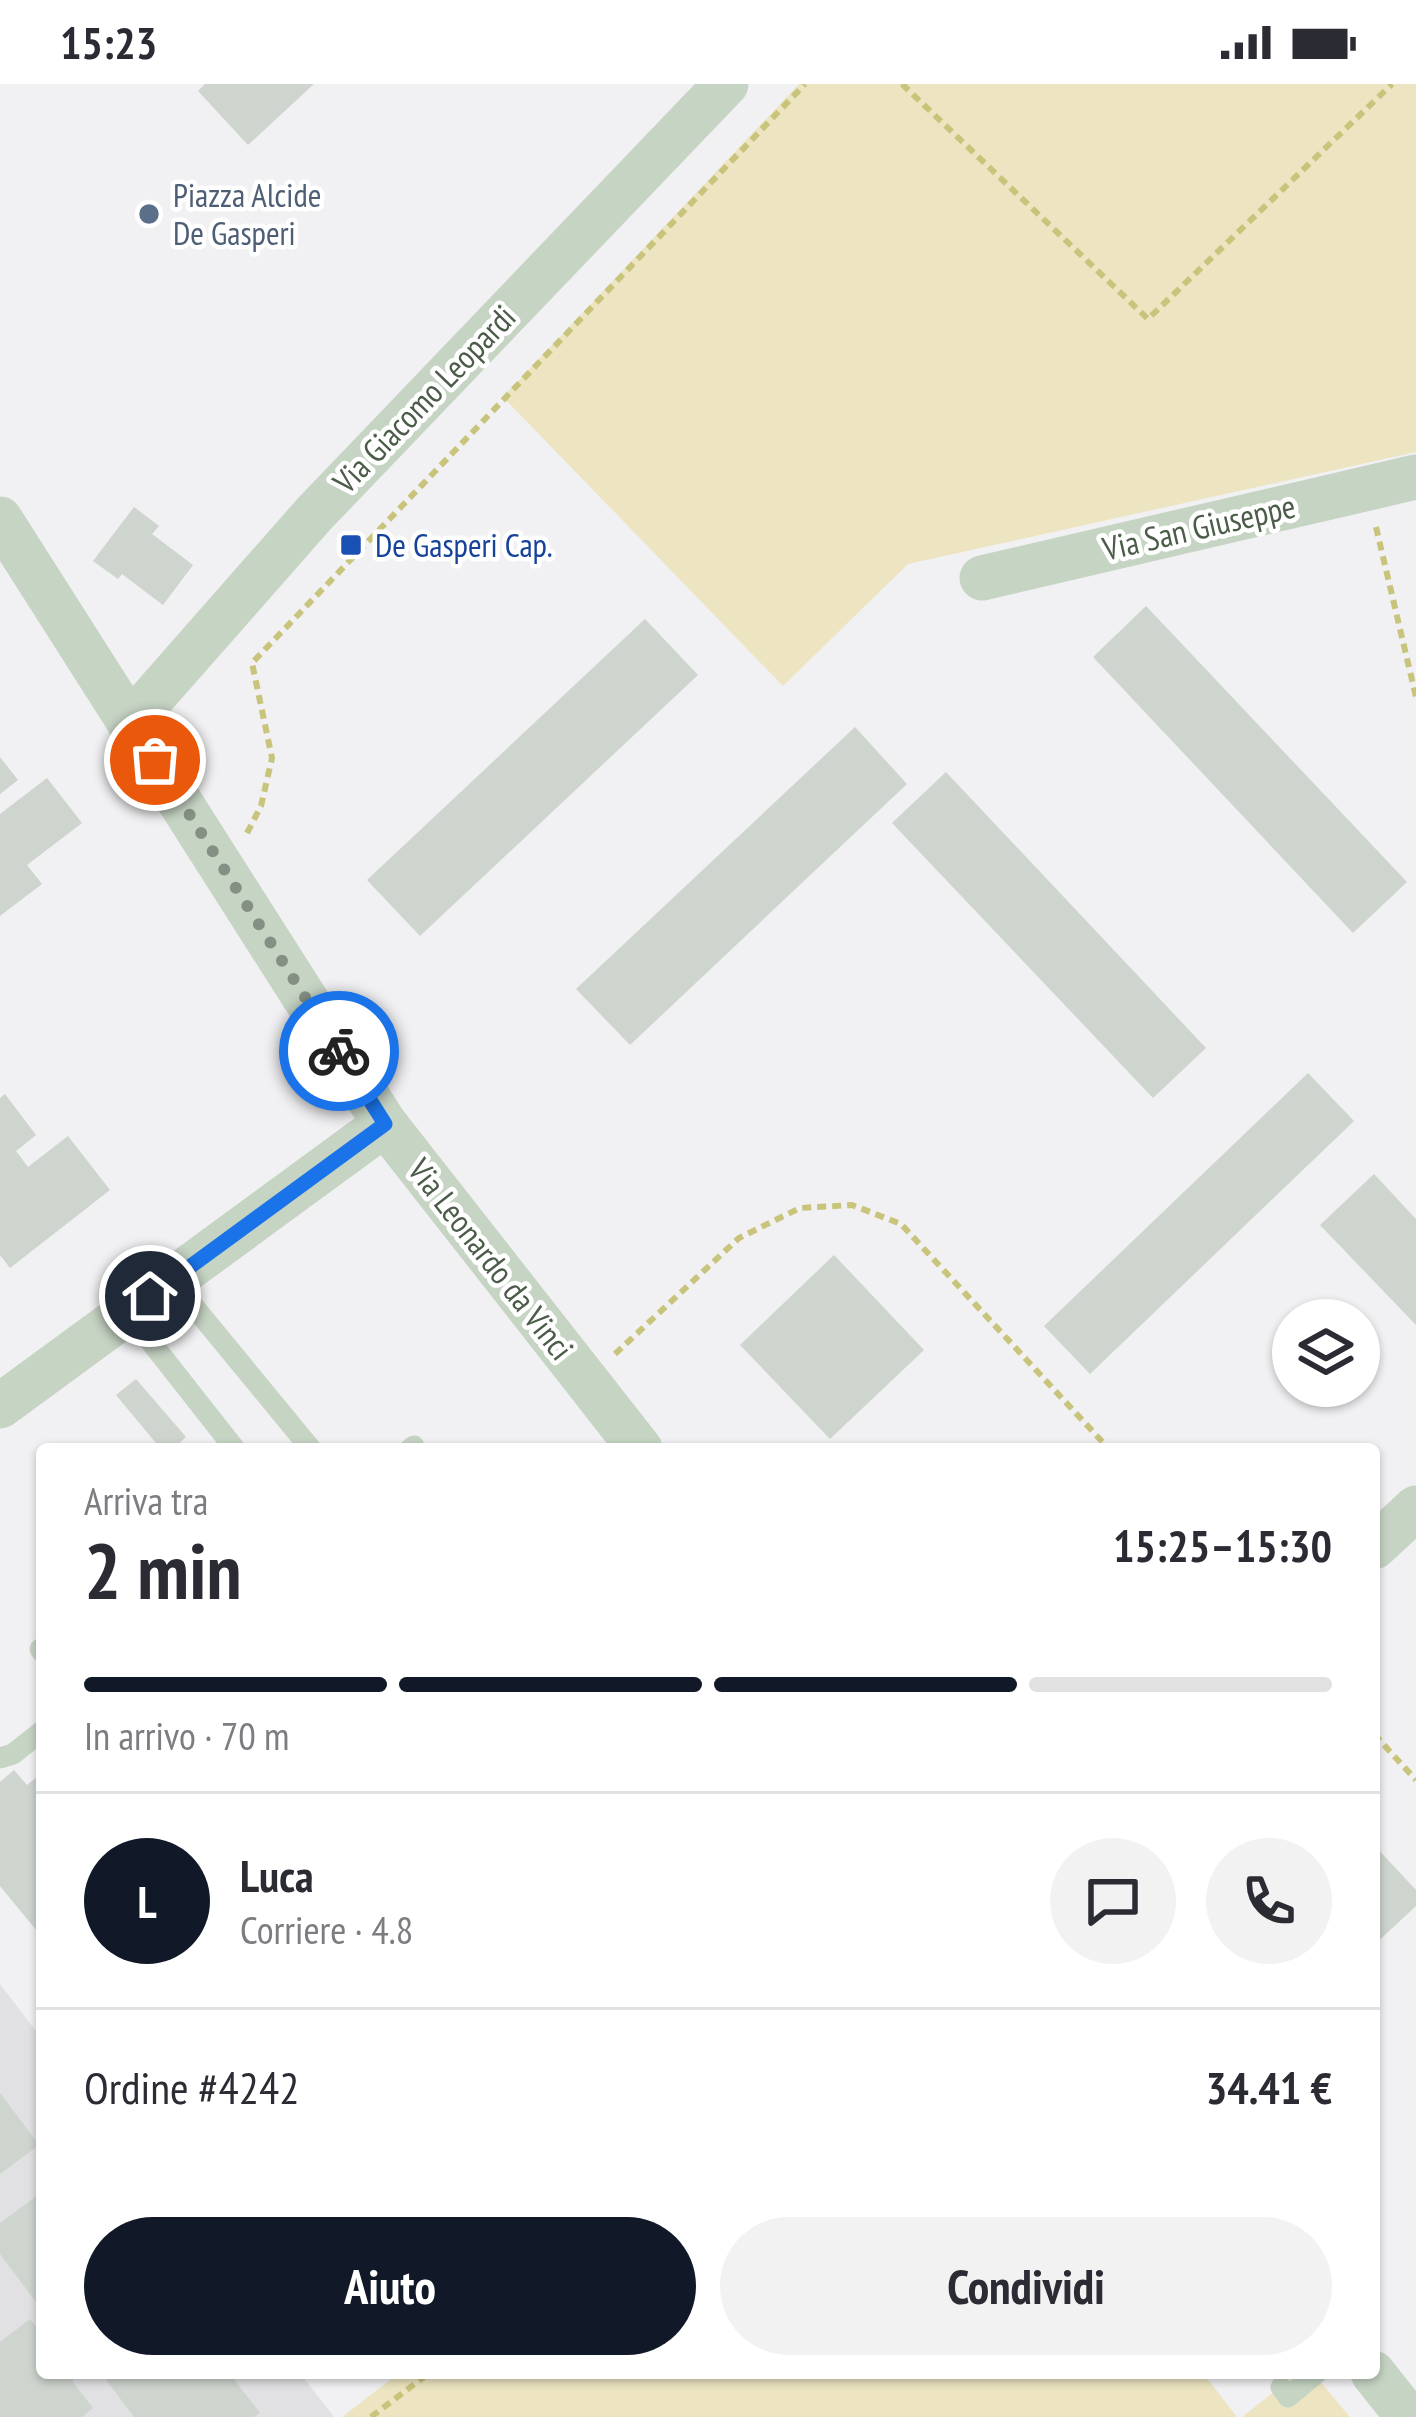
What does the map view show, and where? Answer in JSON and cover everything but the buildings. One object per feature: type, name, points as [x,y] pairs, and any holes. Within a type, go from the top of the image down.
[{"type":"street","name":"Via Giacomo Leopardi","points":[[131,722],[314,514],[726,84]]},
{"type":"street","name":"Via San Giuseppe","points":[[982,578],[1416,477]]},
{"type":"street","name":"Via Leonardo da Vinci","points":[[0,519],[385,1124],[635,1443]]},
{"type":"street","points":[[0,1406],[385,1124]]},
{"type":"street","points":[[1380,1541],[1416,1508]]},
{"type":"street","points":[[1378,2379],[1408,2417]]},
{"type":"lane","points":[[172,1280],[305,1443]]},
{"type":"lane","points":[[128,1312],[231,1443]]},
{"type":"lane","points":[[0,1758],[36,1736]]},
{"type":"lane","points":[[1281,2387],[1288,2397],[1310,2379]]},
{"type":"path","points":[[226,873],[261,806],[272,758],[252,663],[805,84]]},
{"type":"path","points":[[902,84],[1148,319],[1392,84]]},
{"type":"path","points":[[1367,488],[1416,697]]},
{"type":"path","points":[[586,1381],[739,1238],[800,1208],[852,1205],[901,1224],[1103,1443]]},
{"type":"path","points":[[1380,1741],[1416,1780]]},
{"type":"path","points":[[371,2417],[420,2379]]},
{"type":"shaded area","points":[[799,84],[1416,84],[1416,452],[908,564],[783,686],[503,397]]},
{"type":"shaded area","points":[[0,1984],[36,2031],[36,2379],[305,2379],[334,2417],[0,2417]]},
{"type":"shaded area","points":[[391,2379],[1208,2379],[1237,2417],[342,2417]]},
{"type":"shaded area","points":[[1290,2379],[1318,2379],[1350,2417],[1242,2417]]},
{"type":"way so far","points":[[155,760],[339,1051]]},
{"type":"place","name":"Piazza Alcide De Gasperi","points":[[149,214]]},
{"type":"place","name":"De Gasperi Cap.","points":[[351,545]]},
{"type":"route","points":[[150,1296],[385,1124],[339,1051]]}]
